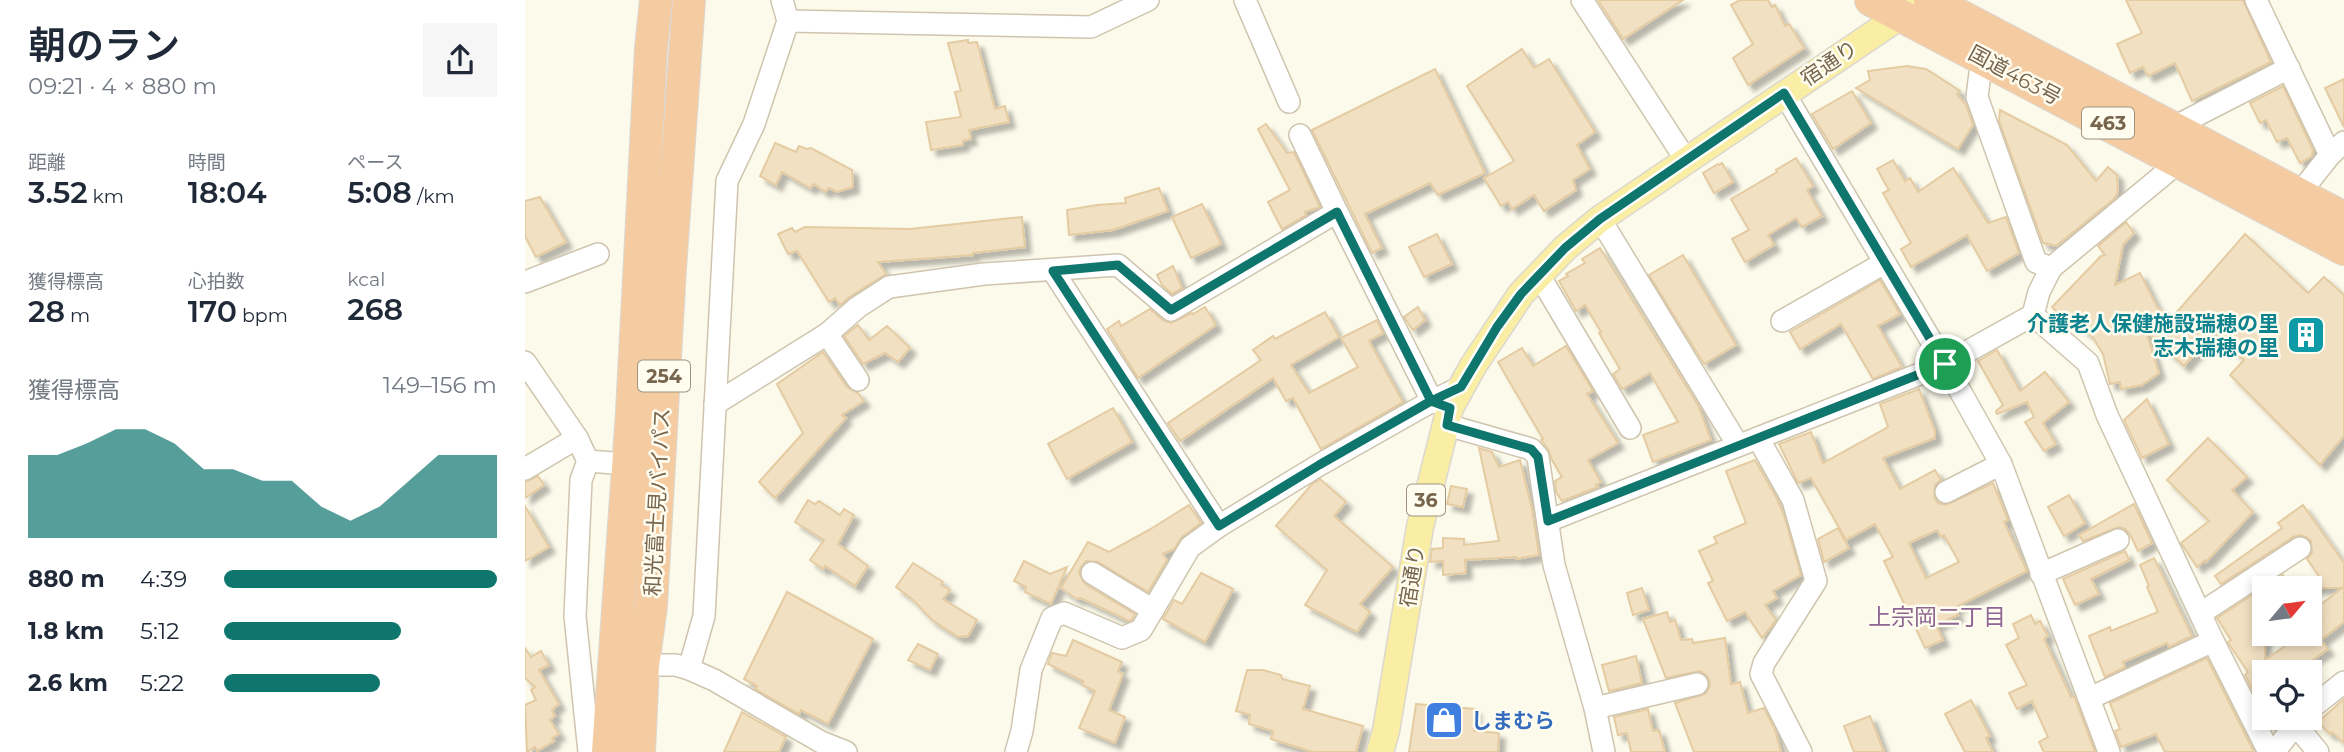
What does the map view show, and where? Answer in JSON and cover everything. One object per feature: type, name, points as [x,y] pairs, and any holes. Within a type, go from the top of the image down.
[{"type":"highway","points":[[632,412],[624,211],[637,0]]},
{"type":"highway","name":"和光富士見バイパス","points":[[608,752],[632,412],[651,49],[656,0]]},
{"type":"highway","name":"和光富士見バイパス","points":[[639,752],[643,665],[651,606],[670,268],[689,0]]},
{"type":"highway","points":[[670,268],[685,224],[703,0]]},
{"type":"highway","name":"国道463号","points":[[1871,0],[1918,5],[2172,128],[2344,218]]},
{"type":"highway","name":"国道463号","points":[[1918,5],[1982,57],[2344,249]]},
{"type":"main road","name":"宿通り","points":[[1380,752],[1389,718],[1420,527],[1448,405],[1497,327],[1539,275],[1565,248],[1600,219],[1918,5]]},
{"type":"street","points":[[689,669],[704,616],[727,181],[754,124],[785,10],[1091,27],[1148,0]]},
{"type":"street","points":[[1245,0],[1289,102]]},
{"type":"street","points":[[1582,0],[1686,160]]},
{"type":"street","points":[[2256,0],[2288,68],[2337,149],[2299,194]]},
{"type":"street","points":[[1982,57],[1977,97],[2036,262],[2051,268]]},
{"type":"street","points":[[2172,128],[2288,68]]},
{"type":"street","points":[[1784,93],[1945,364],[2001,464],[2109,752]]},
{"type":"street","points":[[1300,135],[1337,212],[1448,405],[1531,449],[1538,457],[1554,565],[1595,708],[1604,752]]},
{"type":"street","points":[[1548,521],[1945,364],[2033,315],[2039,292],[2051,268],[2180,161]]},
{"type":"street","points":[[715,404],[827,334],[858,307],[889,287],[984,274],[1118,265],[1171,310],[1337,212]]},
{"type":"street","points":[[1600,219],[1748,442],[1793,500],[1816,581],[1764,663],[1761,674],[1801,752]]},
{"type":"street","points":[[525,282],[598,254]]},
{"type":"street","points":[[1782,321],[1884,262]]},
{"type":"street","points":[[1053,271],[1219,526]]},
{"type":"street","points":[[1539,275],[1630,428]]},
{"type":"street","points":[[2033,315],[2088,363],[2107,415],[2213,641],[2271,752],[2290,730]]},
{"type":"street","points":[[827,334],[857,380]]},
{"type":"street","points":[[525,362],[577,438],[588,461],[581,480],[575,616],[589,752]]},
{"type":"street","points":[[1016,752],[1022,731],[1031,670],[1052,618],[1064,613],[1122,638],[1141,630],[1190,547],[1219,526],[1448,405]]},
{"type":"street","points":[[525,470],[577,438]]},
{"type":"street","points":[[588,461],[628,464]]},
{"type":"street","points":[[1946,492],[2001,464]]},
{"type":"street","points":[[2041,574],[2118,540]]},
{"type":"street","points":[[2201,613],[2300,548]]},
{"type":"street","points":[[1092,573],[1153,610]]},
{"type":"street","points":[[2090,698],[2213,641]]},
{"type":"street","points":[[643,665],[675,665],[689,669],[714,680],[819,747],[846,752]]},
{"type":"street","points":[[2322,700],[2344,682]]},
{"type":"street","points":[[1595,708],[1697,684]]},
{"type":"street","points":[[2308,730],[2318,752]]},
{"type":"building","points":[[1598,0],[1683,0],[1623,39]]},
{"type":"building","points":[[1740,0],[1768,0],[1772,7],[1775,5],[1785,26],[1789,24],[1804,48],[1748,85],[1733,58],[1753,44],[1731,5]]},
{"type":"building","points":[[2126,0],[2243,0],[2271,62],[2192,101],[2175,63],[2148,76],[2143,67],[2130,73],[2117,44],[2142,33]]},
{"type":"building","points":[[968,40],[968,43],[977,42],[995,109],[1005,106],[1009,122],[969,130],[971,139],[963,141],[963,145],[931,150],[926,122],[961,117],[955,92],[961,91],[948,43]]},
{"type":"building","points":[[1522,49],[1534,68],[1549,59],[1595,132],[1577,145],[1590,169],[1573,180],[1576,190],[1544,211],[1534,195],[1512,209],[1508,202],[1501,206],[1484,178],[1514,161],[1467,86]]},
{"type":"building","points":[[1907,66],[1926,69],[1960,91],[1957,94],[1966,105],[1973,125],[1958,149],[1856,88],[1870,80],[1868,71]]},
{"type":"building","points":[[1435,69],[1485,173],[1438,195],[1430,183],[1365,214],[1382,248],[1372,253],[1312,130]]},
{"type":"building","points":[[2344,79],[2344,127],[2325,88]]},
{"type":"building","points":[[2283,86],[2313,150],[2312,156],[2300,163],[2287,138],[2277,142],[2266,120],[2260,123],[2250,103]]},
{"type":"building","points":[[1852,91],[1871,123],[1833,149],[1812,114]]},
{"type":"building","points":[[2000,110],[2067,145],[2096,181],[2108,167],[2117,175],[2118,192],[2114,199],[2056,246],[2043,243],[1999,121]]},
{"type":"building","points":[[1266,124],[1287,153],[1294,152],[1320,207],[1305,212],[1306,215],[1282,229],[1268,202],[1290,190],[1258,129]]},
{"type":"building","points":[[775,143],[796,152],[799,146],[811,148],[852,170],[853,187],[837,192],[829,188],[825,192],[814,184],[810,188],[782,172],[776,185],[760,176]]},
{"type":"building","points":[[1796,158],[1813,186],[1807,190],[1822,216],[1802,227],[1796,218],[1768,235],[1774,245],[1745,262],[1732,239],[1749,230],[1731,199]]},
{"type":"building","points":[[1893,160],[1905,181],[1910,178],[1918,192],[1953,168],[1988,223],[2006,217],[2019,253],[1987,271],[1967,235],[1911,267],[1901,249],[1911,243],[1883,193],[1889,190],[1877,169]]},
{"type":"building","points":[[1722,163],[1733,182],[1714,193],[1703,173]]},
{"type":"building","points":[[1159,188],[1168,211],[1113,230],[1069,235],[1067,210],[1126,203],[1125,198]]},
{"type":"building","points":[[540,197],[566,242],[536,257],[525,236],[525,201]]},
{"type":"building","points":[[1202,204],[1221,244],[1191,258],[1172,217]]},
{"type":"building","points":[[1022,217],[1025,247],[973,255],[878,262],[886,274],[840,305],[835,298],[829,302],[797,251],[788,254],[778,234],[792,228],[795,232],[805,227],[910,229]]},
{"type":"building","points":[[2126,222],[2134,233],[2123,245],[2115,285],[2140,273],[2157,307],[2170,320],[2245,234],[2308,293],[2324,277],[2344,295],[2344,436],[2320,465],[2230,375],[2244,360],[2214,332],[2184,366],[2146,331],[2159,373],[2142,385],[2121,389],[2120,382],[2110,384],[2103,354],[2092,336],[2064,315],[2060,316],[2052,307],[2105,255],[2098,246]]},
{"type":"building","points":[[1437,234],[1452,264],[1424,277],[1409,247]]},
{"type":"building","points":[[1600,248],[1698,405],[1711,440],[1653,462],[1643,435],[1678,422],[1650,373],[1622,389],[1613,374],[1620,369],[1599,333],[1601,332],[1585,305],[1576,311],[1559,281],[1585,263],[1582,259]]},
{"type":"building","points":[[1683,255],[1736,345],[1704,364],[1649,275]]},
{"type":"building","points":[[1173,266],[1182,288],[1172,294],[1162,285],[1157,275]]},
{"type":"building","points":[[1880,280],[1900,314],[1878,326],[1902,367],[1873,379],[1841,324],[1800,349],[1790,332]]},
{"type":"building","points":[[1205,307],[1216,325],[1138,378],[1107,329],[1119,321],[1121,326],[1150,309],[1171,323]]},
{"type":"building","points":[[1418,307],[1425,320],[1413,330],[1404,317]]},
{"type":"building","points":[[1325,312],[1339,337],[1291,365],[1309,393],[1358,367],[1341,338],[1377,320],[1383,333],[1369,341],[1403,402],[1321,449],[1293,398],[1286,401],[1273,378],[1180,441],[1168,423],[1261,360],[1253,350],[1273,336],[1275,339]]},
{"type":"building","points":[[858,325],[869,340],[887,326],[910,348],[898,362],[885,353],[863,364],[844,336]]},
{"type":"building","points":[[1566,346],[1593,391],[1587,394],[1618,443],[1588,460],[1601,482],[1596,485],[1598,487],[1562,501],[1556,492],[1555,481],[1562,477],[1498,362],[1522,348],[1533,366]]},
{"type":"building","points":[[1997,350],[2020,391],[2045,372],[2069,402],[2043,423],[2056,444],[2044,451],[2025,422],[2034,417],[2027,402],[1997,414],[1996,411],[2003,405],[1978,361]]},
{"type":"building","points":[[823,352],[847,387],[858,393],[864,401],[842,415],[846,418],[775,498],[759,482],[803,433],[777,384]]},
{"type":"building","points":[[1919,389],[1935,431],[1935,438],[1883,458],[1900,489],[1935,470],[1941,480],[1935,485],[1934,497],[1938,503],[1946,505],[1993,483],[2008,520],[2004,522],[2027,571],[1954,608],[1958,615],[1936,625],[1943,640],[1925,648],[1884,561],[1893,557],[1875,524],[1846,540],[1811,478],[1798,483],[1779,444],[1811,432],[1823,463],[1888,427],[1880,404]],"holes":[[[1937,530],[1941,537],[1944,535],[1959,562],[1926,578],[1909,543]]]},
{"type":"building","points":[[2147,399],[2169,444],[2142,458],[2124,420]]},
{"type":"building","points":[[1113,408],[1132,442],[1067,479],[1048,444]]},
{"type":"building","points":[[2208,438],[2247,477],[2232,490],[2253,512],[2206,562],[2205,560],[2197,567],[2181,543],[2209,521],[2167,480]]},
{"type":"building","points":[[1479,448],[1492,452],[1499,467],[1520,460],[1532,509],[1539,555],[1516,559],[1465,560],[1466,573],[1443,575],[1443,561],[1430,562],[1432,549],[1443,548],[1443,538],[1464,539],[1464,545],[1499,541]]},
{"type":"building","points":[[1755,460],[1784,515],[1801,575],[1773,591],[1777,598],[1765,605],[1776,620],[1762,638],[1745,612],[1727,621],[1708,583],[1713,581],[1699,551],[1717,543],[1714,537],[1746,523],[1726,471]]},
{"type":"building","points":[[538,476],[544,485],[525,498],[525,482]]},
{"type":"building","points":[[1320,479],[1346,502],[1334,516],[1393,567],[1360,604],[1370,612],[1357,632],[1305,605],[1327,570],[1276,526],[1312,484]]},
{"type":"building","points":[[1451,486],[1467,489],[1463,507],[1447,504]]},
{"type":"building","points":[[2069,495],[2085,523],[2064,536],[2048,507]]},
{"type":"building","points":[[808,500],[815,504],[819,501],[840,515],[844,509],[854,515],[838,544],[868,566],[855,586],[825,566],[823,569],[810,560],[824,540],[795,522]]},
{"type":"building","points":[[2134,504],[2152,543],[2138,551],[2130,534],[2119,527],[2083,541],[2079,535]]},
{"type":"building","points":[[1189,505],[1201,523],[1182,537],[1174,549],[1163,554],[1167,560],[1148,592],[1098,562],[1086,561],[1081,567],[1079,573],[1085,584],[1135,614],[1132,620],[1129,621],[1081,598],[1077,599],[1061,588],[1088,542],[1109,552]]},
{"type":"building","points":[[2303,505],[2344,563],[2344,622],[2322,639],[2322,604],[2342,588],[2322,588],[2322,576],[2319,576],[2307,559],[2312,553],[2311,541],[2306,537],[2293,537],[2221,584],[2215,576],[2282,528],[2278,523]]},
{"type":"building","points":[[525,506],[549,547],[525,561]]},
{"type":"building","points":[[1838,528],[1849,548],[1824,562],[1818,539]]},
{"type":"building","points":[[2125,551],[2129,560],[2091,579],[2099,594],[2075,605],[2063,579]]},
{"type":"building","points":[[2154,558],[2192,636],[2169,647],[2167,643],[2123,662],[2125,667],[2105,677],[2089,636],[2110,627],[2111,631],[2158,612],[2140,565]]},
{"type":"building","points":[[1024,561],[1050,574],[1067,567],[1051,604],[1025,592],[1026,587],[1014,581]]},
{"type":"building","points":[[913,563],[943,582],[941,585],[950,590],[943,599],[977,620],[968,636],[958,637],[932,620],[896,587]]},
{"type":"building","points":[[1201,573],[1233,589],[1205,642],[1163,619],[1174,600],[1182,604]]},
{"type":"building","points":[[1642,588],[1649,610],[1633,615],[1627,593]]},
{"type":"building","points":[[787,592],[873,639],[828,724],[801,710],[799,714],[755,689],[757,686],[744,679]]},
{"type":"building","points":[[2252,595],[2252,646],[2265,646],[2265,660],[2252,660],[2252,689],[2245,675],[2248,672],[2229,644],[2231,640],[2217,618]]},
{"type":"building","points":[[1667,612],[1670,622],[1675,620],[1681,640],[1692,639],[1693,643],[1725,638],[1731,684],[1740,682],[1748,713],[1764,708],[1775,730],[1781,752],[1694,752],[1675,703],[1705,694],[1710,682],[1700,671],[1666,678],[1643,619]]},
{"type":"building","points":[[2031,615],[2035,624],[2040,621],[2048,636],[2044,639],[2071,697],[2074,696],[2095,752],[2044,752],[2039,742],[2048,737],[2032,701],[2017,709],[2009,693],[2027,685],[2006,645],[2019,638],[2013,624]]},
{"type":"building","points":[[1073,640],[1122,662],[1118,671],[1123,674],[1109,710],[1125,717],[1115,743],[1079,728],[1095,691],[1082,685],[1083,681],[1048,664],[1052,653],[1066,656]]},
{"type":"building","points":[[2322,641],[2328,649],[2313,660],[2265,660],[2285,646],[2322,646]]},
{"type":"building","points":[[918,644],[938,654],[930,670],[908,660]]},
{"type":"building","points":[[525,648],[531,657],[541,651],[549,665],[539,670],[559,704],[552,710],[555,716],[550,720],[559,734],[552,738],[554,741],[537,751],[535,747],[527,752],[525,705],[536,700],[531,690],[535,687],[525,678]]},
{"type":"building","points":[[1636,656],[1642,683],[1609,691],[1602,665]]},
{"type":"building","points":[[2207,658],[2254,752],[2165,752],[2156,734],[2121,747],[2115,731],[2120,729],[2110,703]]},
{"type":"building","points":[[1247,670],[1263,670],[1281,675],[1282,679],[1310,686],[1303,709],[1363,726],[1356,752],[1313,752],[1271,739],[1273,731],[1249,724],[1250,715],[1236,711]]},
{"type":"building","points":[[2344,699],[2344,743],[2322,726],[2322,718]]},
{"type":"building","points":[[1971,700],[1990,736],[1986,738],[1993,752],[1965,752],[1945,714]]},
{"type":"building","name":"しまむら","points":[[1416,704],[1475,709],[1474,731],[1499,733],[1498,752],[1409,752]]},
{"type":"building","points":[[1648,709],[1653,731],[1659,730],[1665,752],[1631,752],[1627,733],[1618,735],[1614,717]]},
{"type":"building","points":[[742,712],[786,737],[779,752],[724,752]]},
{"type":"building","points":[[1870,716],[1884,752],[1854,752],[1844,726]]},
{"type":"place","name":"介護老人保健施設瑞穂の里 志木瑞穂の里","points":[[2306,335]]},
{"type":"place","name":"しまむら","points":[[1444,720]]},
{"type":"district","name":"上宗岡二丁目","points":[[1937,617]]},
{"type":"route","points":[[1945,364],[1548,521],[1538,457],[1531,449],[1447,425],[1450,408],[1431,401],[1337,212],[1171,310],[1118,265],[1053,271],[1219,526],[1319,465],[1431,401],[1461,387],[1497,327],[1521,294],[1565,248],[1600,219],[1784,93],[1945,364]]}]
